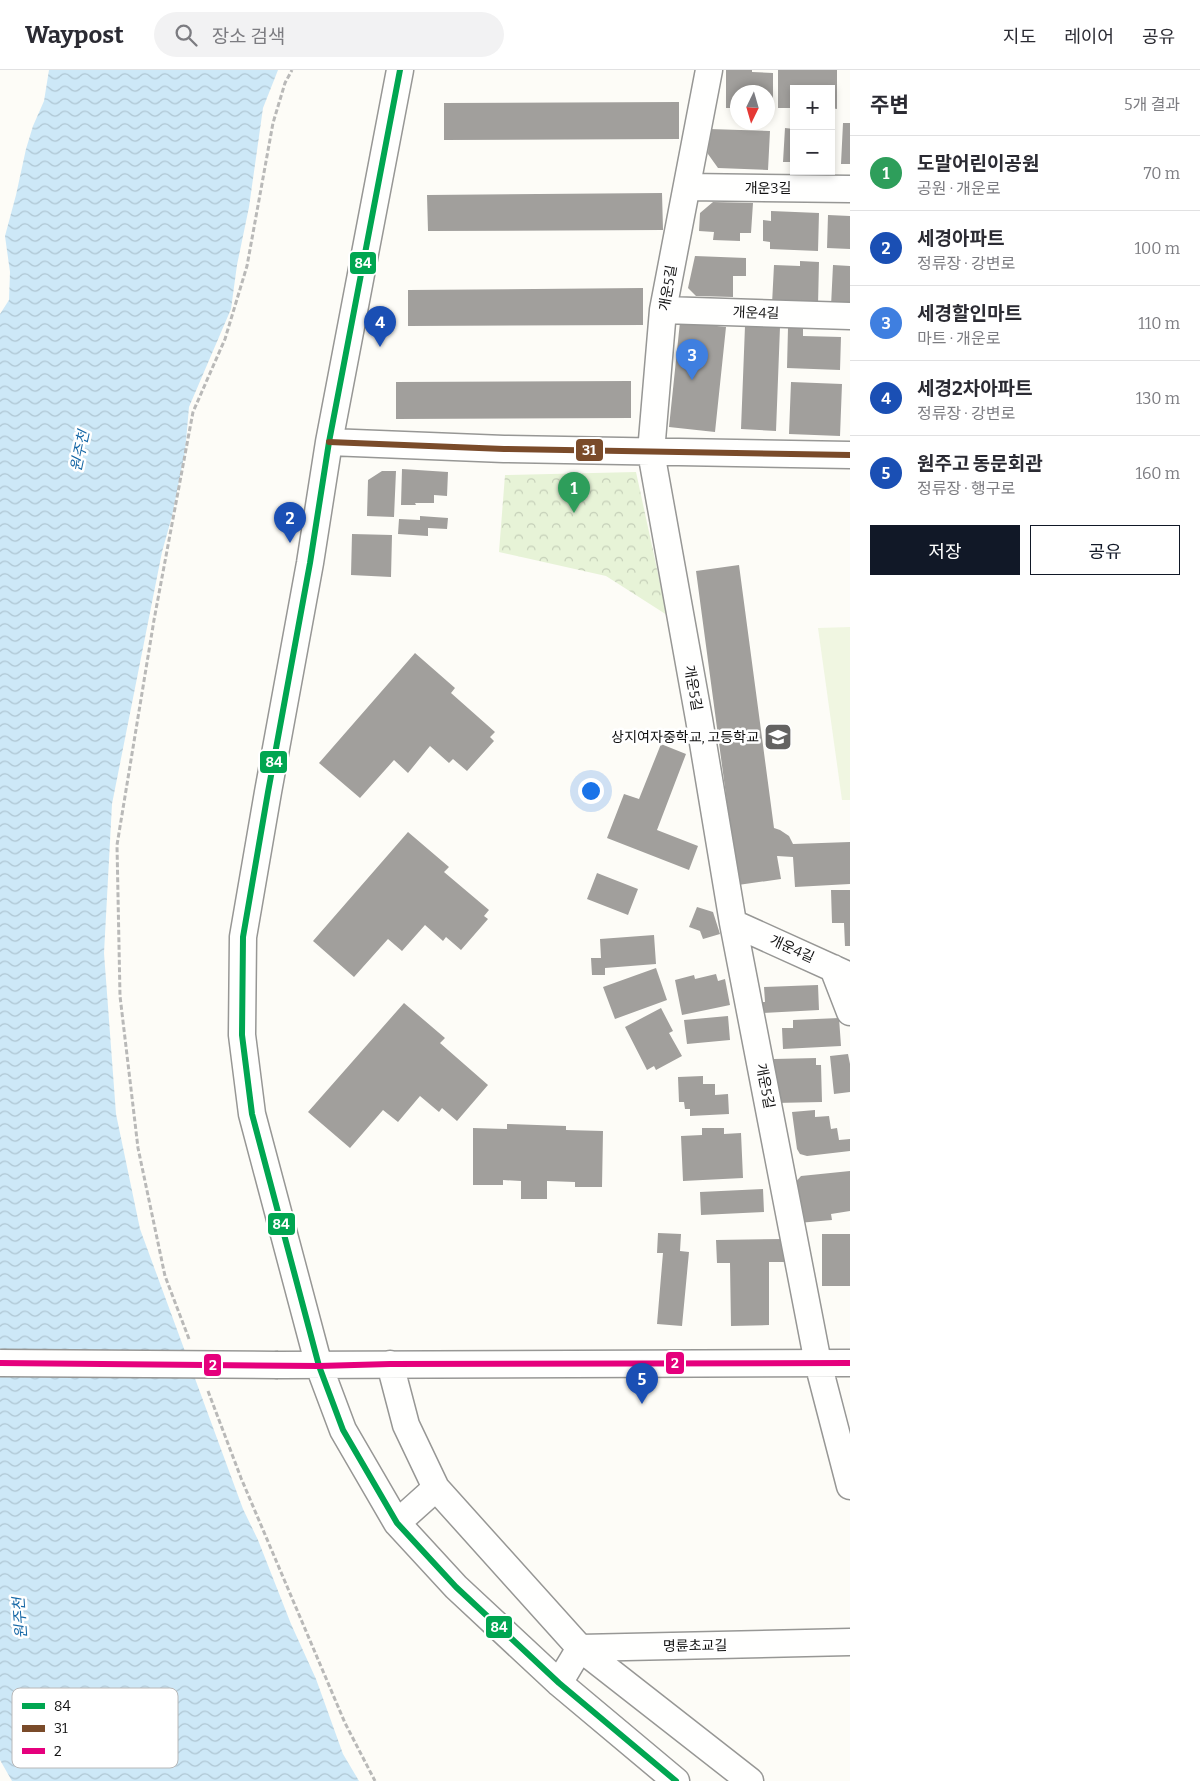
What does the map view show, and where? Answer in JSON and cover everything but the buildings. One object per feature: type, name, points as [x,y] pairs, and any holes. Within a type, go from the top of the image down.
[{"type":"street","points":[[400,70],[329,442],[310,563],[243,937],[242,1035],[252,1114],[319,1366],[343,1430],[396,1523],[456,1587],[559,1683],[676,1781]]},
{"type":"street","name":"개운5길","points":[[709,70],[663,310],[651,452],[734,923],[818,1363],[850,1486]]},
{"type":"street","name":"개운3길","points":[[687,188],[850,189]]},
{"type":"street","name":"개운4길","points":[[663,310],[850,316]]},
{"type":"street","points":[[329,442],[504,450],[850,455]]},
{"type":"street","name":"개운4길","points":[[734,923],[841,972]]},
{"type":"street","points":[[841,972],[850,1012]]},
{"type":"street","points":[[0,1363],[319,1366],[390,1364],[850,1363]]},
{"type":"street","points":[[390,1364],[406,1425],[436,1488],[580,1648],[750,1781]]},
{"type":"street","points":[[396,1523],[436,1488]]},
{"type":"street","name":"명륜초교길","points":[[580,1648],[850,1642]]},
{"type":"street","points":[[559,1683],[580,1648]]},
{"type":"path","points":[[189,1340],[165,1276],[138,1148],[120,996],[117,845],[154,620],[193,412],[225,339],[247,266],[273,123],[285,83],[292,70]]},
{"type":"path","points":[[206,1386],[241,1478],[345,1723],[375,1781]]},
{"type":"green space","points":[[636,472],[667,615],[606,576],[499,552],[505,475]]},
{"type":"green space","points":[[850,627],[850,800],[842,800],[818,628]]},
{"type":"water","name":"원주천","points":[[49,70],[278,70],[263,108],[249,207],[237,265],[231,309],[189,407],[185,452],[172,516],[162,552],[112,804],[104,953],[116,1114],[140,1229],[243,1509],[258,1540],[291,1624],[316,1679],[343,1754],[359,1781],[12,1781],[0,1760],[0,314],[9,300],[10,272],[5,236],[26,149],[33,126],[44,101]]},
{"type":"transit line","name":"84","points":[[400,70],[329,442],[310,563],[243,937],[242,1035],[252,1114],[319,1366],[343,1430],[397,1523],[456,1587],[559,1683],[676,1781]]},
{"type":"transit line","name":"31","points":[[329,442],[504,449],[850,455]]},
{"type":"transit line","name":"2","points":[[0,1363],[319,1366],[390,1364],[850,1363]]},
{"type":"place","name":"세경2차아파트","points":[[380,347]]},
{"type":"place","name":"세경할인마트","points":[[692,380]]},
{"type":"place","name":"도말어린이공원","points":[[574,513]]},
{"type":"place","name":"세경아파트","points":[[290,543]]},
{"type":"place","name":"상지여자중학교, 고등학교","points":[[778,737]]},
{"type":"place","name":"원주고 동문회관","points":[[642,1404]]}]
